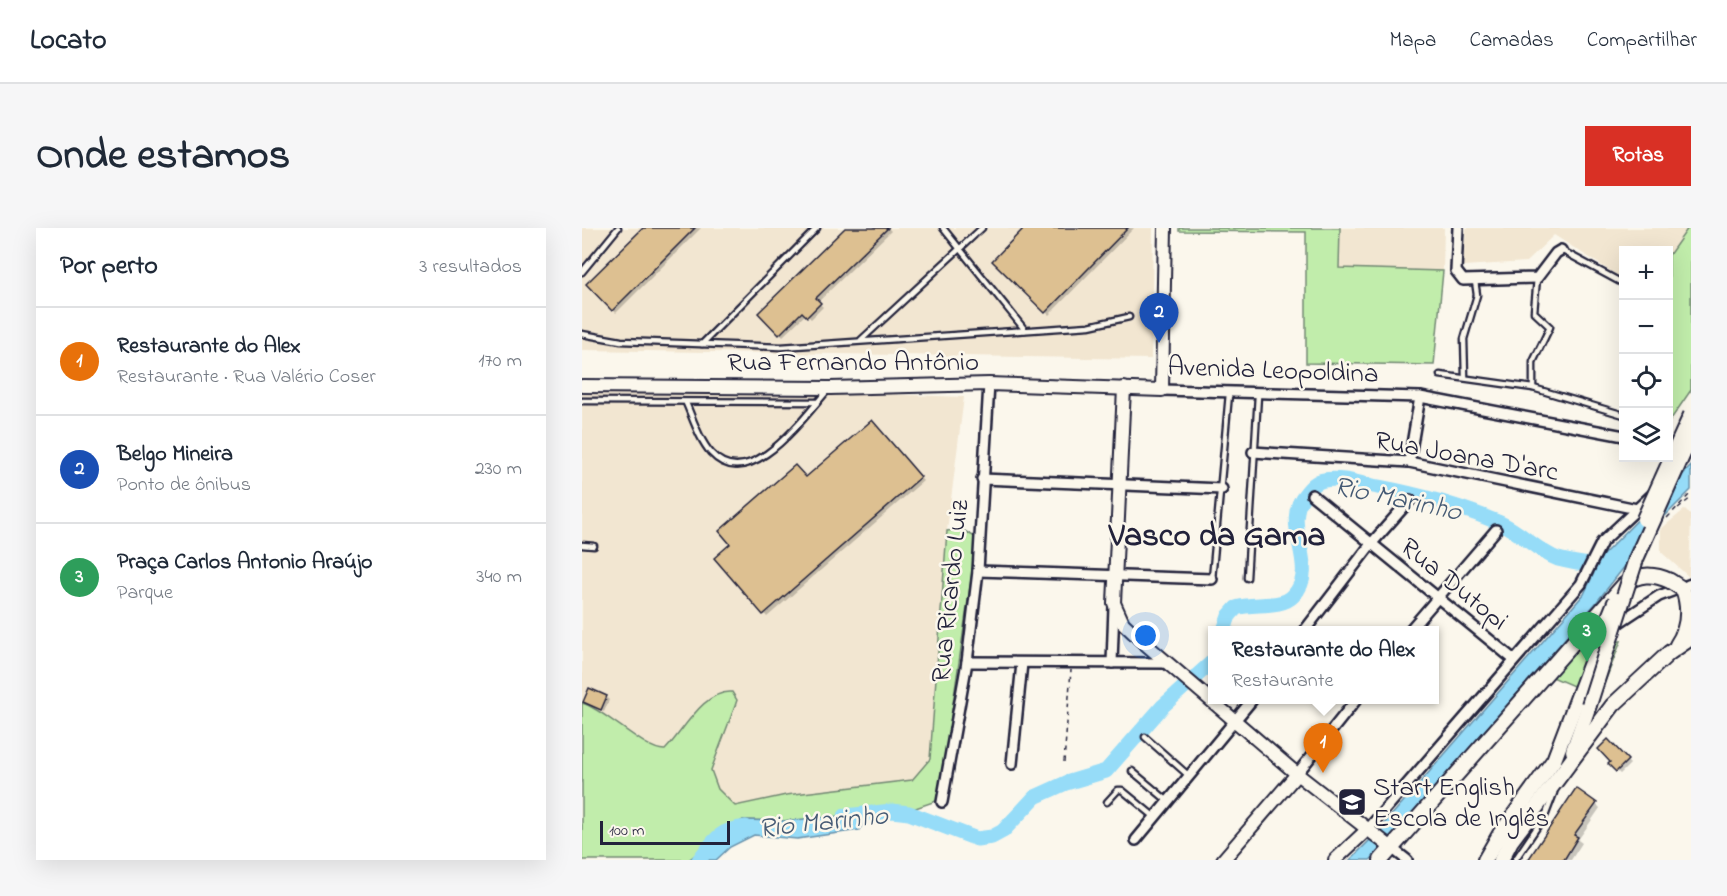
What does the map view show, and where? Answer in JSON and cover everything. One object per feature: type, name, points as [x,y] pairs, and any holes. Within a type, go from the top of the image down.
[{"type":"main road","points":[[1501,860],[1554,773],[1570,760],[1584,702],[1651,499],[1691,415]]},
{"type":"main road","points":[[1584,702],[1636,559],[1686,441]]},
{"type":"main road","points":[[1381,860],[1390,847],[1629,580],[1649,575],[1683,587],[1688,606],[1687,623],[1680,640],[1670,653]]},
{"type":"main road","points":[[1485,860],[1500,834],[1613,705],[1670,653],[1691,638]]},
{"type":"street","points":[[1162,390],[1165,228]]},
{"type":"street","points":[[1458,228],[1456,271],[1463,280],[1537,278],[1556,253],[1561,250]]},
{"type":"street","name":"Rua Fernando Antônio","points":[[582,386],[830,388],[989,384],[1124,388]]},
{"type":"street","name":"Rua Ricardo Luiz","points":[[942,802],[967,662],[978,571],[989,384]]},
{"type":"street","points":[[1112,663],[1124,388]]},
{"type":"street","name":"Avenida Leopoldina","points":[[1124,388],[1258,395],[1420,397],[1619,435]]},
{"type":"street","points":[[1409,462],[1420,397]]},
{"type":"street","points":[[1335,860],[1372,831],[1513,659],[1581,584],[1595,555],[1609,534],[1682,468],[1686,441]]},
{"type":"street","name":"Rua Joana D'arc","points":[[1253,452],[1409,462],[1637,509]]},
{"type":"street","points":[[982,479],[1121,487],[1222,489]]},
{"type":"street","name":"Rua Dutopi","points":[[1312,495],[1513,659]]},
{"type":"street","points":[[1308,626],[1371,544],[1410,500]]},
{"type":"street","points":[[1413,626],[1496,530]]},
{"type":"street","points":[[978,571],[1212,579]]},
{"type":"street","points":[[1572,642],[1597,637],[1659,596],[1683,587]]},
{"type":"street","points":[[1114,603],[1129,630],[1208,697]]},
{"type":"street","points":[[967,662],[1167,663]]},
{"type":"street","points":[[1012,764],[1022,663]]},
{"type":"street","points":[[1216,704],[1297,774],[1407,860]]},
{"type":"street","points":[[1136,840],[1191,777],[1248,704]]},
{"type":"street","points":[[1223,860],[1297,774],[1352,704]]},
{"type":"lane","points":[[582,272],[618,228]]},
{"type":"lane","points":[[702,344],[817,228]]},
{"type":"lane","points":[[943,228],[1025,330]]},
{"type":"lane","points":[[861,340],[982,228]]},
{"type":"lane","points":[[1561,250],[1619,282]]},
{"type":"lane","points":[[1533,388],[1533,362],[1550,327],[1534,312],[1537,278]]},
{"type":"lane","points":[[1465,377],[1464,339],[1477,295],[1474,281]]},
{"type":"lane","points":[[582,334],[621,341],[781,347],[1089,326],[1129,317]]},
{"type":"lane","points":[[1440,375],[1533,388],[1619,414]]},
{"type":"lane","points":[[686,403],[706,445],[716,458],[732,463],[749,463],[776,448],[830,388]]},
{"type":"lane","points":[[1212,579],[1222,489],[1228,394]]},
{"type":"lane","points":[[1247,578],[1258,395]]},
{"type":"lane","points":[[582,401],[817,402]]},
{"type":"lane","points":[[582,545],[594,546]]},
{"type":"lane","points":[[1145,737],[1191,777]]},
{"type":"lane","points":[[1131,771],[1169,802]]},
{"type":"lane","points":[[1515,860],[1546,814],[1554,773]]},
{"type":"lane","points":[[1107,802],[1118,790],[1122,790],[1155,818]]},
{"type":"path","points":[[1671,514],[1691,498]]},
{"type":"path","points":[[1064,762],[1072,663]]},
{"type":"shaded area","points":[[582,228],[1153,228],[1151,359],[582,350]]},
{"type":"shaded area","points":[[1340,228],[1444,228],[1443,271],[1339,268]]},
{"type":"shaded area","points":[[1466,228],[1688,228],[1673,249],[1673,246],[1619,246],[1619,276],[1554,235],[1526,262],[1463,266]]},
{"type":"shaded area","points":[[582,383],[964,397],[947,531],[930,760],[912,780],[786,795],[734,806],[718,789],[711,770],[737,699],[666,750],[658,750],[582,703]]},
{"type":"shaded area","points":[[1685,509],[1691,515],[1689,577],[1661,552],[1661,529]]},
{"type":"green space","points":[[1179,228],[1340,228],[1339,268],[1443,271],[1434,365],[1306,363],[1306,232],[1179,231]]},
{"type":"green space","points":[[1688,228],[1691,228],[1691,390],[1673,416],[1673,300],[1673,249]]},
{"type":"green space","points":[[961,529],[975,537],[976,545],[939,800],[904,812],[782,821],[743,820],[716,837],[689,860],[582,860],[582,703],[602,713],[647,744],[665,750],[703,705],[722,693],[732,692],[737,700],[711,770],[718,789],[735,806],[786,795],[912,780],[930,759],[947,531]]},
{"type":"green space","points":[[1621,641],[1599,697],[1550,676],[1574,648]]},
{"type":"water","points":[[1691,466],[1691,490],[1663,518],[1595,604],[1382,849],[1370,860],[1350,860],[1370,840],[1584,594],[1602,556]]},
{"type":"water","points":[[864,814],[867,819],[859,830],[797,839],[754,835],[730,847],[716,860],[689,860],[716,837],[743,820],[782,821]]},
{"type":"building","points":[[643,228],[695,228],[612,311],[586,284]]},
{"type":"building","points":[[845,228],[888,228],[816,298],[821,303],[807,317],[802,312],[779,335],[758,313]]},
{"type":"building","points":[[1024,228],[1128,228],[1045,313],[992,261]]},
{"type":"building","points":[[872,420],[921,477],[763,615],[714,558],[730,544],[719,531],[795,465],[806,477]]},
{"type":"building","points":[[589,688],[607,696],[601,710],[583,702]]},
{"type":"building","points":[[1608,739],[1628,760],[1616,772],[1598,749]]},
{"type":"building","points":[[1576,788],[1597,803],[1574,835],[1578,837],[1564,860],[1528,860]]},
{"type":"waterway","name":"Rio Marinho","points":[[1225,626],[1229,616],[1236,608],[1281,603],[1293,596],[1301,585],[1303,572],[1296,518],[1299,505],[1306,493],[1324,480],[1351,481],[1455,506],[1508,527],[1558,559],[1603,567]]},
{"type":"waterway","name":"Rio Marinho","points":[[845,816],[892,811],[909,813],[977,839],[992,837],[1003,831],[1035,797],[1066,783],[1106,771],[1163,706],[1208,666]]},
{"type":"waterway","name":"Rio Marinho","points":[[699,860],[709,846],[723,833],[746,827]]},
{"type":"place","name":"Belgo Mineira","points":[[1159,343]]},
{"type":"place","name":"Praça Carlos Antonio Araújo","points":[[1587,662]]},
{"type":"place","name":"Restaurante do Alex","points":[[1323,773]]},
{"type":"place","name":"Start English Escola de Inglês","points":[[1352,802]]},
{"type":"district","name":"Vasco da Gama","points":[[1217,533]]}]
